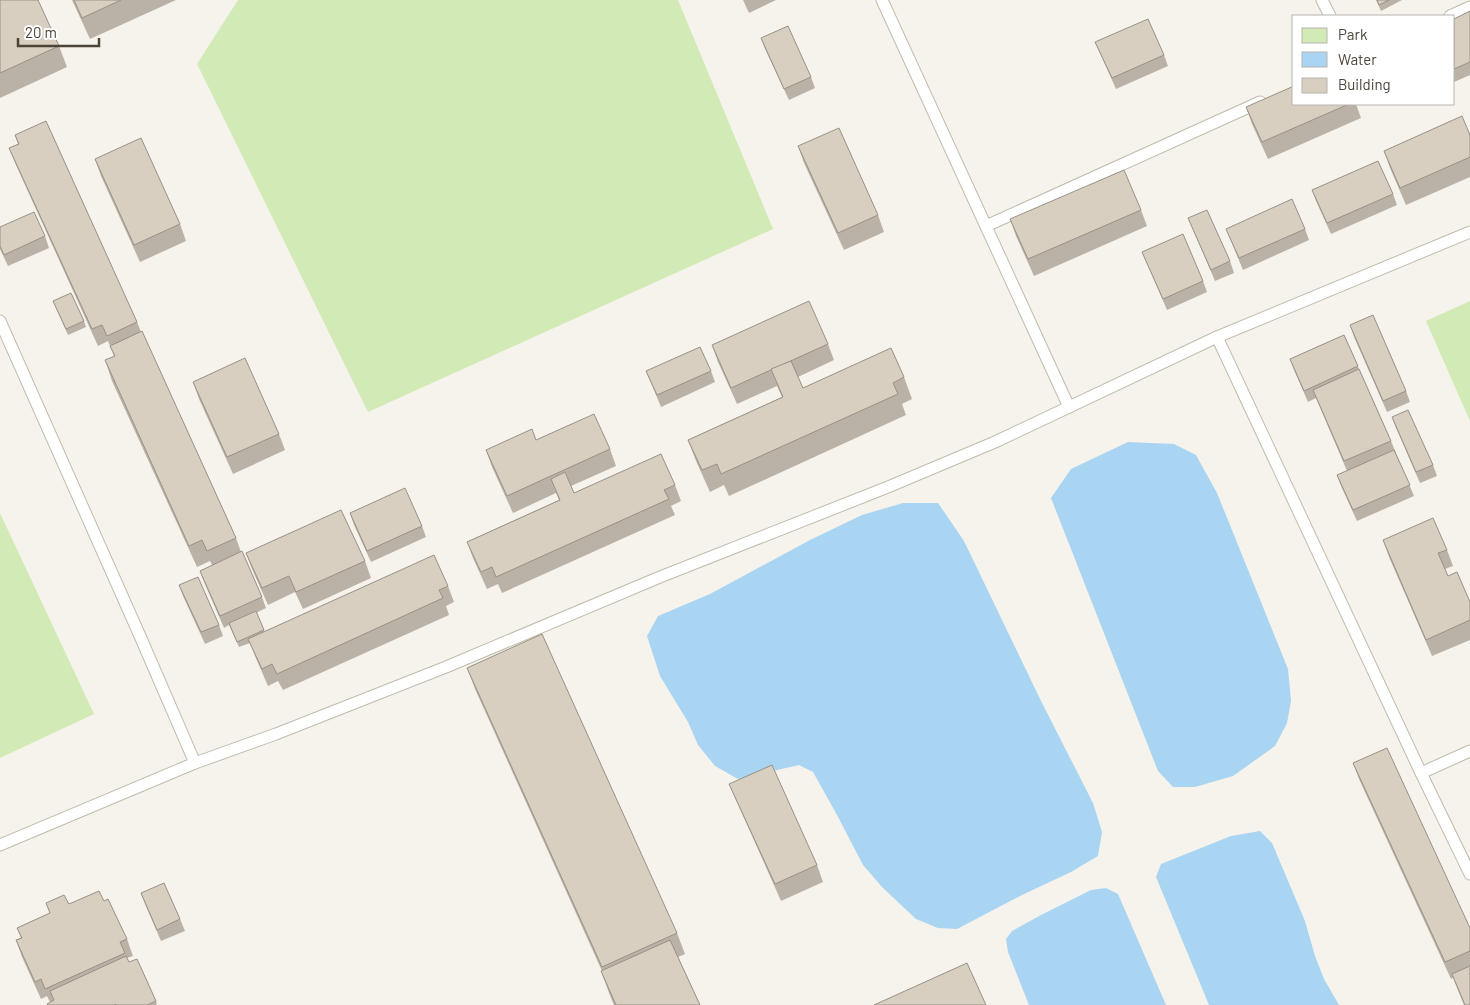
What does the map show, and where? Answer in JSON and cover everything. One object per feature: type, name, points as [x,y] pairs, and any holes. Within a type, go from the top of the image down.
[{"type":"lane","points":[[882,0],[1069,407]]},
{"type":"lane","points":[[1322,0],[1330,15]]},
{"type":"lane","points":[[1452,15],[1470,7]]},
{"type":"lane","points":[[986,226],[1266,99]]},
{"type":"lane","points":[[0,845],[195,763],[276,734],[446,668],[660,577],[888,488],[994,442],[1217,337],[1470,232]]},
{"type":"lane","points":[[0,321],[195,763]]},
{"type":"lane","points":[[1217,337],[1421,774],[1470,874]]},
{"type":"lane","points":[[1421,774],[1470,751]]},
{"type":"green space","points":[[238,0],[678,0],[773,229],[368,412],[197,64]]},
{"type":"green space","points":[[1470,301],[1470,421],[1426,321]]},
{"type":"green space","points":[[0,513],[94,714],[0,758]]},
{"type":"water","points":[[1128,442],[1174,444],[1196,455],[1217,493],[1288,669],[1291,701],[1287,723],[1275,746],[1233,776],[1195,787],[1173,787],[1158,771],[1051,498],[1071,469]]},
{"type":"water","points":[[903,503],[938,503],[964,541],[1041,701],[1093,803],[1102,832],[1098,856],[1071,872],[957,929],[938,928],[916,919],[882,887],[863,865],[813,772],[799,765],[738,779],[715,766],[698,745],[688,722],[660,676],[647,636],[658,616],[710,594],[810,540],[862,515]]},
{"type":"water","points":[[1260,831],[1272,843],[1305,921],[1324,979],[1339,1005],[1209,1005],[1156,877],[1161,864],[1231,836]]},
{"type":"water","points":[[1106,888],[1118,894],[1166,1005],[1029,1005],[1008,952],[1006,939],[1012,931],[1041,915],[1091,890]]},
{"type":"building","points":[[0,0],[38,0],[59,46],[0,73]]},
{"type":"building","points":[[74,0],[121,0],[82,18]]},
{"type":"building","points":[[1377,0],[1389,0],[1379,5]]},
{"type":"building","points":[[1470,11],[1470,62],[1455,69],[1455,18]]},
{"type":"building","points":[[1148,19],[1164,55],[1112,78],[1095,42]]},
{"type":"building","points":[[788,26],[811,77],[784,89],[761,38]]},
{"type":"building","points":[[1292,87],[1292,105],[1347,105],[1262,142],[1246,107]]},
{"type":"building","points":[[1462,116],[1470,135],[1470,157],[1400,188],[1384,151]]},
{"type":"building","points":[[46,121],[137,322],[107,336],[102,325],[92,329],[9,148],[19,144],[15,135]]},
{"type":"building","points":[[839,128],[878,215],[838,233],[798,146]]},
{"type":"building","points":[[141,138],[180,224],[134,245],[95,159]]},
{"type":"building","points":[[1378,161],[1393,194],[1327,223],[1312,190]]},
{"type":"building","points":[[1124,170],[1141,210],[1028,259],[1010,219]]},
{"type":"building","points":[[1292,199],[1305,229],[1239,258],[1226,229]]},
{"type":"building","points":[[1207,210],[1230,261],[1211,270],[1188,218]]},
{"type":"building","points":[[34,212],[45,236],[4,255],[0,246],[0,227]]},
{"type":"building","points":[[1183,234],[1203,281],[1163,299],[1142,252]]},
{"type":"building","points":[[71,293],[84,321],[66,329],[53,301]]},
{"type":"building","points":[[809,301],[828,344],[731,388],[712,345]]},
{"type":"building","points":[[1373,315],[1406,391],[1383,401],[1350,325]]},
{"type":"building","points":[[142,331],[236,538],[207,551],[202,540],[189,546],[105,360],[115,356],[110,346]]},
{"type":"building","points":[[1344,335],[1358,366],[1304,391],[1290,359]]},
{"type":"building","points":[[700,347],[711,371],[657,395],[646,371]]},
{"type":"building","points":[[891,348],[904,377],[893,383],[898,394],[721,474],[717,464],[702,470],[688,440],[783,397],[771,369],[791,361],[803,388]]},
{"type":"building","points":[[245,358],[279,434],[227,457],[193,382]]},
{"type":"building","points":[[1359,369],[1391,441],[1344,461],[1313,390]]},
{"type":"building","points":[[1408,410],[1433,465],[1416,472],[1392,417]]},
{"type":"building","points":[[594,414],[610,449],[507,496],[486,450],[532,429],[536,440]]},
{"type":"building","points":[[1394,450],[1410,485],[1353,510],[1337,475]]},
{"type":"building","points":[[661,454],[675,485],[664,490],[669,499],[496,577],[492,567],[481,572],[467,542],[560,500],[551,479],[565,472],[574,493]]},
{"type":"building","points":[[405,488],[422,526],[367,551],[350,513]]},
{"type":"building","points":[[341,510],[365,561],[296,592],[289,576],[262,588],[246,553]]},
{"type":"building","points":[[1433,518],[1447,550],[1438,553],[1448,576],[1457,572],[1470,602],[1470,620],[1426,640],[1383,540]]},
{"type":"building","points":[[242,551],[262,597],[220,616],[200,571]]},
{"type":"building","points":[[434,555],[448,586],[439,590],[443,598],[277,674],[272,664],[262,669],[248,639]]},
{"type":"building","points":[[198,577],[219,625],[201,632],[179,585]]},
{"type":"building","points":[[256,611],[264,630],[237,642],[229,623]]},
{"type":"building","points":[[542,634],[677,933],[602,967],[467,668]]},
{"type":"building","points":[[1387,748],[1470,928],[1470,951],[1445,962],[1353,763]]},
{"type":"building","points":[[772,765],[817,865],[775,884],[729,784]]},
{"type":"building","points":[[164,883],[180,919],[157,930],[141,893]]},
{"type":"building","points":[[99,891],[104,901],[108,899],[127,939],[120,942],[125,953],[45,989],[41,979],[35,982],[16,940],[22,938],[17,928],[50,913],[46,903],[64,895],[69,904]]},
{"type":"building","points":[[670,940],[700,1005],[616,1005],[601,971]]},
{"type":"building","points":[[126,956],[129,962],[137,959],[156,1001],[147,1005],[47,1004],[54,1000],[50,991]]},
{"type":"building","points":[[967,963],[986,1005],[874,1005]]},
{"type":"building","points":[[1470,966],[1470,1005],[1465,1005],[1452,974]]}]
